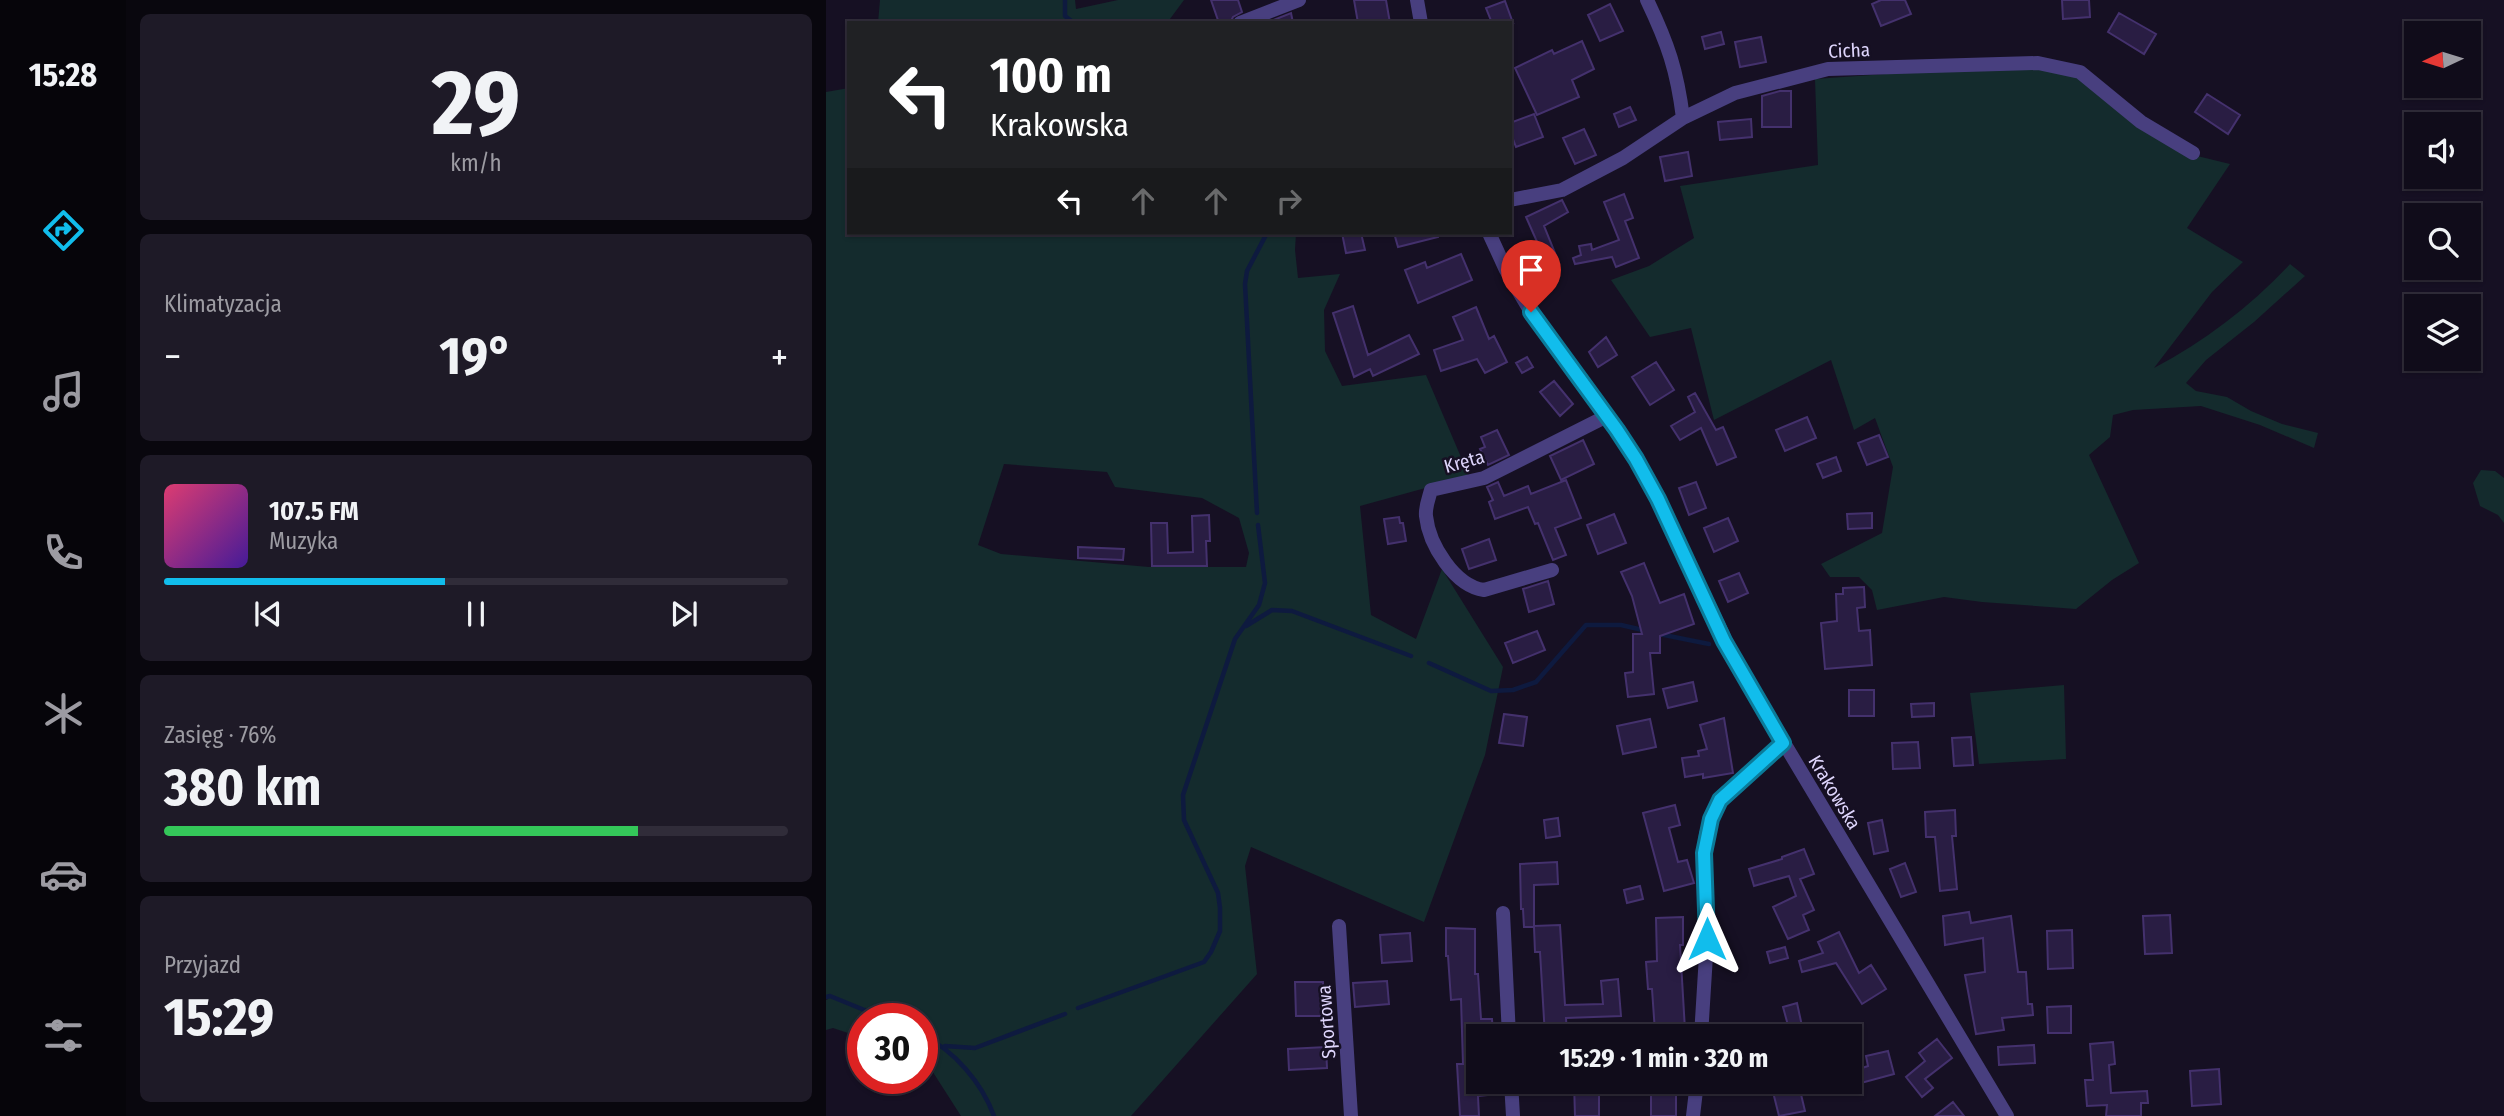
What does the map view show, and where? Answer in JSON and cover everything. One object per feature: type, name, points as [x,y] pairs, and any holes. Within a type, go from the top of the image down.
[{"type":"street","points":[[1245,21],[1299,0]]},
{"type":"street","points":[[1416,0],[1421,21]]},
{"type":"street","points":[[1647,0],[1667,41],[1678,76],[1683,118]]},
{"type":"street","name":"Cicha","points":[[1512,200],[1562,190],[1623,158],[1683,118],[1735,93],[1828,69],[2038,64],[2080,72],[2141,122],[2193,153]]},
{"type":"street","name":"Krakowska","points":[[1490,235],[1506,270],[1531,312],[1636,459],[1658,499],[1724,641],[2007,1116]]},
{"type":"street","name":"Kręta","points":[[1552,570],[1484,590],[1474,588],[1444,561],[1430,531],[1426,516],[1431,490],[1484,478],[1607,416]]},
{"type":"street","points":[[1702,1024],[1707,939],[1704,862],[1706,834],[1720,800],[1783,743]]},
{"type":"street","points":[[1503,913],[1508,1024]]},
{"type":"street","name":"Sportowa","points":[[1339,926],[1351,1116]]},
{"type":"street","points":[[1512,1094],[1513,1116]]},
{"type":"street","points":[[1693,1116],[1696,1094]]},
{"type":"green space","points":[[880,0],[1075,0],[1076,9],[1118,0],[1184,0],[1168,21],[878,21]]},
{"type":"green space","points":[[1985,67],[2055,70],[2081,79],[2185,153],[2230,164],[2187,228],[2243,262],[2212,292],[2154,368],[2226,322],[2290,264],[2305,276],[2206,360],[2186,383],[2196,391],[2227,397],[2282,424],[2318,433],[2314,448],[2260,425],[2201,406],[2133,410],[2113,415],[2110,437],[2089,455],[2139,563],[2112,580],[2076,609],[1944,597],[1877,610],[1872,590],[1859,577],[1830,577],[1821,564],[1882,533],[1893,467],[1875,418],[1854,430],[1831,360],[1714,420],[1691,328],[1650,337],[1611,280],[1649,266],[1694,238],[1680,186],[1818,165],[1815,79]]},
{"type":"green space","points":[[847,88],[847,235],[1296,235],[1298,278],[1340,274],[1324,310],[1325,351],[1342,386],[1426,375],[1469,476],[1360,506],[1371,615],[1416,639],[1442,569],[1503,667],[1485,755],[1424,922],[1251,847],[1245,866],[1257,974],[1131,1116],[961,1116],[938,1080],[938,1003],[847,1003],[847,1033],[833,1028],[826,1030],[826,92]],"holes":[[[1004,464],[1107,472],[1115,487],[1202,498],[1239,518],[1249,553],[1246,567],[1149,567],[1001,554],[978,545]]]},
{"type":"green space","points":[[2481,470],[2495,471],[2504,478],[2504,523],[2498,515],[2480,506],[2473,483]]},
{"type":"green space","points":[[2064,685],[2066,759],[1979,764],[1970,693]]},
{"type":"building","points":[[1211,0],[1238,0],[1242,12],[1231,21],[1218,21]]},
{"type":"building","points":[[1354,0],[1386,0],[1390,21],[1358,21]]},
{"type":"building","points":[[1881,0],[1905,0],[1911,14],[1881,26],[1872,4]]},
{"type":"building","points":[[2062,0],[2089,0],[2090,17],[2063,19]]},
{"type":"building","points":[[1505,1],[1513,23],[1491,21],[1486,8]]},
{"type":"building","points":[[1610,4],[1623,31],[1600,41],[1588,15]]},
{"type":"building","points":[[1291,13],[1293,21],[1271,21]]},
{"type":"building","points":[[2119,13],[2156,34],[2144,54],[2108,32]]},
{"type":"building","points":[[1721,32],[1724,44],[1705,49],[1702,37]]},
{"type":"building","points":[[1761,37],[1766,62],[1740,67],[1735,42]]},
{"type":"building","points":[[1582,41],[1594,69],[1572,80],[1579,97],[1537,115],[1515,68],[1552,50],[1554,54]]},
{"type":"building","points":[[1791,91],[1791,127],[1762,127],[1762,96]]},
{"type":"building","points":[[2207,94],[2240,115],[2228,134],[2195,112]]},
{"type":"building","points":[[1630,107],[1636,120],[1619,127],[1614,114]]},
{"type":"building","points":[[1534,114],[1543,137],[1516,147],[1512,136],[1512,122]]},
{"type":"building","points":[[1751,119],[1752,137],[1720,140],[1718,122]]},
{"type":"building","points":[[1584,129],[1596,155],[1575,164],[1563,138]]},
{"type":"building","points":[[1688,152],[1692,176],[1665,181],[1660,157]]},
{"type":"building","points":[[1624,194],[1633,218],[1625,221],[1639,258],[1616,267],[1612,257],[1575,264],[1573,258],[1581,255],[1579,246],[1591,244],[1592,250],[1619,240],[1604,202]]},
{"type":"building","points":[[1562,200],[1568,212],[1544,226],[1557,258],[1537,266],[1529,247],[1538,244],[1526,217]]},
{"type":"building","points":[[1342,235],[1361,235],[1365,250],[1346,253]]},
{"type":"building","points":[[1395,235],[1438,235],[1438,237],[1398,247]]},
{"type":"building","points":[[1461,254],[1472,280],[1418,303],[1405,270],[1425,262],[1427,268]]},
{"type":"building","points":[[1353,306],[1368,355],[1409,335],[1419,354],[1373,376],[1370,369],[1354,377],[1333,313]]},
{"type":"building","points":[[1476,307],[1489,339],[1494,336],[1507,362],[1485,373],[1477,359],[1441,371],[1434,350],[1463,340],[1453,317]]},
{"type":"building","points":[[1606,337],[1617,355],[1598,367],[1589,352]]},
{"type":"building","points":[[1527,357],[1533,367],[1522,373],[1516,363]]},
{"type":"building","points":[[1656,362],[1674,390],[1650,405],[1632,377]]},
{"type":"building","points":[[1554,381],[1573,404],[1560,416],[1540,392]]},
{"type":"building","points":[[1695,393],[1716,430],[1723,427],[1736,457],[1717,465],[1701,428],[1680,440],[1671,426],[1695,412],[1688,397]]},
{"type":"building","points":[[1807,417],[1816,438],[1785,451],[1776,430]]},
{"type":"building","points":[[1497,430],[1509,455],[1488,465],[1480,449],[1485,447],[1481,437]]},
{"type":"building","points":[[1879,435],[1888,457],[1867,465],[1858,443]]},
{"type":"building","points":[[1583,440],[1594,464],[1561,480],[1550,456]]},
{"type":"building","points":[[1836,457],[1841,471],[1823,478],[1817,464]]},
{"type":"building","points":[[1566,480],[1581,518],[1555,528],[1566,555],[1553,560],[1538,523],[1535,524],[1528,507],[1495,519],[1489,502],[1493,500],[1487,487],[1498,482],[1504,496],[1528,486],[1531,494]]},
{"type":"building","points":[[1696,482],[1706,508],[1689,515],[1679,488]]},
{"type":"building","points":[[1872,513],[1872,528],[1848,529],[1847,514]]},
{"type":"building","points":[[1614,514],[1626,543],[1598,554],[1587,525]]},
{"type":"building","points":[[1209,515],[1207,566],[1152,566],[1151,523],[1167,523],[1168,553],[1193,552],[1192,516]]},
{"type":"building","points":[[1399,517],[1400,523],[1403,523],[1406,541],[1388,544],[1384,519]]},
{"type":"building","points":[[1728,518],[1738,541],[1714,552],[1704,528]]},
{"type":"building","points":[[1489,539],[1496,560],[1469,569],[1462,549]]},
{"type":"building","points":[[1078,547],[1124,549],[1123,560],[1078,558]]},
{"type":"building","points":[[1644,563],[1660,603],[1684,594],[1694,624],[1660,636],[1660,653],[1650,653],[1654,694],[1628,697],[1625,673],[1633,672],[1633,634],[1642,634],[1632,596],[1621,572]]},
{"type":"building","points":[[1739,573],[1748,593],[1728,602],[1719,581]]},
{"type":"building","points":[[1548,581],[1554,604],[1529,612],[1523,589]]},
{"type":"building","points":[[1864,587],[1865,607],[1857,608],[1859,631],[1870,630],[1872,665],[1825,669],[1821,623],[1837,621],[1836,594],[1843,594],[1843,588]]},
{"type":"building","points":[[1537,631],[1545,650],[1513,663],[1505,643]]},
{"type":"building","points":[[1693,682],[1697,701],[1668,708],[1663,689]]},
{"type":"building","points":[[1849,690],[1874,690],[1874,716],[1849,716]]},
{"type":"building","points":[[1934,703],[1934,716],[1912,717],[1911,704]]},
{"type":"building","points":[[1504,714],[1527,717],[1523,746],[1499,743]]},
{"type":"building","points":[[1724,718],[1733,773],[1703,778],[1703,774],[1685,777],[1682,758],[1699,756],[1698,751],[1707,749],[1700,725]]},
{"type":"building","points":[[1650,719],[1656,747],[1623,754],[1617,726]]},
{"type":"building","points":[[1971,737],[1973,765],[1954,766],[1952,738]]},
{"type":"building","points":[[1918,742],[1920,768],[1893,769],[1892,743]]},
{"type":"building","points":[[1675,805],[1680,825],[1669,828],[1678,862],[1687,860],[1694,883],[1664,891],[1643,813]]},
{"type":"building","points":[[1955,810],[1956,836],[1952,836],[1957,889],[1940,891],[1935,837],[1926,837],[1925,812]]},
{"type":"building","points":[[1558,818],[1560,836],[1546,838],[1544,820]]},
{"type":"building","points":[[1882,820],[1888,851],[1874,854],[1868,823]]},
{"type":"building","points":[[1804,849],[1814,874],[1800,879],[1814,910],[1803,915],[1809,930],[1788,939],[1773,907],[1796,896],[1789,876],[1754,886],[1749,869]]},
{"type":"building","points":[[1557,862],[1558,884],[1534,885],[1534,926],[1560,925],[1565,1005],[1603,1004],[1601,981],[1618,979],[1621,1016],[1566,1018],[1566,1024],[1544,1024],[1540,952],[1535,952],[1534,927],[1524,927],[1520,864]]},
{"type":"building","points":[[1905,863],[1916,892],[1901,897],[1890,869]]},
{"type":"building","points":[[1640,886],[1643,899],[1627,903],[1624,890]]},
{"type":"building","points":[[1969,912],[1971,923],[2011,916],[2018,972],[2026,972],[2028,1004],[2032,1004],[2033,1015],[2002,1018],[2004,1030],[1976,1034],[1965,975],[1985,972],[1983,938],[1945,945],[1943,916]]},
{"type":"building","points":[[2170,915],[2172,953],[2145,954],[2143,916]]},
{"type":"building","points":[[1683,917],[1683,945],[1680,945],[1685,1024],[1654,1024],[1652,989],[1648,989],[1646,962],[1657,961],[1656,918]]},
{"type":"building","points":[[1446,928],[1475,929],[1475,974],[1478,974],[1481,1019],[1492,1019],[1492,1024],[1466,1024],[1466,1094],[1487,1094],[1478,1096],[1479,1116],[1460,1116],[1457,1064],[1463,1064],[1461,999],[1451,1000]]},
{"type":"building","points":[[2072,930],[2073,968],[2048,969],[2047,931]]},
{"type":"building","points":[[1839,932],[1859,973],[1871,965],[1886,989],[1862,1004],[1836,963],[1802,972],[1799,961],[1823,953],[1818,942]]},
{"type":"building","points":[[1410,933],[1412,961],[1382,963],[1380,935]]},
{"type":"building","points":[[1785,947],[1788,958],[1770,963],[1767,952]]},
{"type":"building","points":[[1387,981],[1389,1004],[1355,1007],[1353,983]]},
{"type":"building","points":[[1295,982],[1323,982],[1324,1016],[1296,1016]]},
{"type":"building","points":[[1797,1003],[1802,1024],[1788,1024],[1783,1007]]},
{"type":"building","points":[[2071,1006],[2071,1033],[2048,1033],[2047,1007]]},
{"type":"building","points":[[1937,1039],[1952,1058],[1925,1079],[1933,1088],[1922,1097],[1906,1077],[1925,1061],[1919,1053]]},
{"type":"building","points":[[2113,1042],[2115,1064],[2109,1065],[2111,1093],[2147,1091],[2148,1103],[2141,1103],[2141,1116],[2106,1116],[2107,1105],[2087,1106],[2085,1080],[2093,1080],[2090,1044]]},
{"type":"building","points":[[2034,1045],[2035,1063],[1999,1065],[1998,1047]]},
{"type":"building","points":[[1326,1047],[1327,1068],[1289,1070],[1288,1049]]},
{"type":"building","points":[[1888,1051],[1894,1074],[1862,1083],[1862,1068],[1868,1066],[1866,1056]]},
{"type":"building","points":[[2219,1069],[2221,1104],[2192,1106],[2190,1071]]},
{"type":"building","points":[[1574,1094],[1599,1094],[1599,1116],[1575,1116]]},
{"type":"building","points":[[1774,1094],[1801,1094],[1805,1111],[1779,1116]]},
{"type":"building","points":[[1651,1095],[1676,1095],[1676,1116],[1651,1116]]},
{"type":"building","points":[[1953,1102],[1964,1116],[1935,1116]]},
{"type":"waterway","points":[[1065,0],[1065,16],[1071,21]]},
{"type":"waterway","points":[[1257,513],[1245,284],[1247,271],[1266,235]]},
{"type":"waterway","points":[[1078,1008],[1204,962],[1220,931],[1218,893],[1184,820],[1183,795],[1235,639],[1259,605],[1265,583],[1258,525]]},
{"type":"waterway","points":[[1246,626],[1272,610],[1292,611],[1411,656]]},
{"type":"waterway","points":[[1429,663],[1491,691],[1513,690],[1536,682],[1586,625],[1621,625],[1647,631]]},
{"type":"waterway","points":[[1659,634],[1709,644]]},
{"type":"waterway","points":[[826,997],[847,1003]]},
{"type":"waterway","points":[[945,1046],[975,1048],[1065,1014]]},
{"type":"waterway","points":[[938,1044],[966,1069],[994,1116]]},
{"type":"route","points":[[1531,312],[1636,459],[1658,499],[1724,641],[1783,743],[1720,800],[1711,819],[1704,853],[1707,939]]}]
